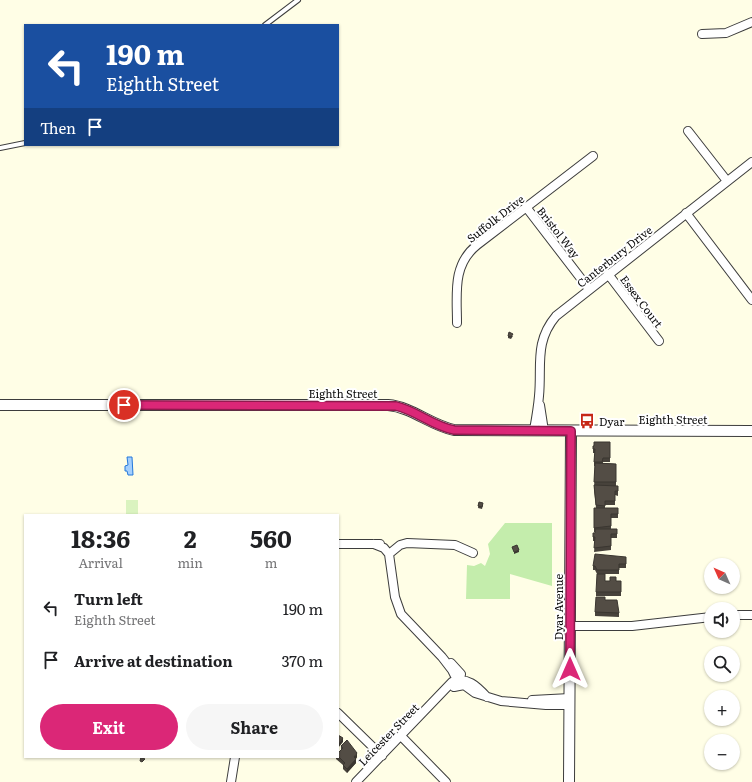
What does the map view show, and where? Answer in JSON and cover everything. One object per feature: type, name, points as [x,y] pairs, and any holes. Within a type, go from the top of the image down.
[{"type":"street","points":[[702,34],[726,33],[752,22]]},
{"type":"street","points":[[688,131],[727,181]]},
{"type":"street","name":"Suffolk Drive","points":[[457,323],[458,272],[466,256],[526,207],[593,156]]},
{"type":"street","name":"Canterbury Drive","points":[[534,430],[539,396],[540,349],[546,330],[561,310],[752,162]]},
{"type":"street","name":"Bristol Way","points":[[526,207],[589,289]]},
{"type":"street","points":[[686,213],[749,291],[752,300]]},
{"type":"street","name":"Essex Court","points":[[608,274],[659,341]]},
{"type":"street","name":"Canterbury Drive","points":[[539,396],[544,431]]},
{"type":"street","name":"Eighth Street","points":[[0,404],[388,405],[405,408],[439,426],[454,430],[752,431]]},
{"type":"street","name":"Dyar Avenue","points":[[569,782],[571,431]]},
{"type":"street","points":[[339,544],[374,544],[392,552],[416,544],[455,545],[473,553]]},
{"type":"street","points":[[392,552],[395,597],[401,614],[442,657],[459,681],[487,697],[501,701],[570,701]]},
{"type":"street","points":[[740,615],[752,615]]},
{"type":"street","points":[[570,626],[632,626],[704,618]]},
{"type":"street","name":"Leicester Street","points":[[356,782],[436,701],[459,681]]},
{"type":"street","points":[[339,714],[382,756]]},
{"type":"street","points":[[401,736],[446,782]]},
{"type":"street","points":[[231,782],[235,758]]},
{"type":"lane","points":[[266,24],[298,0]]},
{"type":"lane","points":[[0,148],[24,143]]},
{"type":"green space","points":[[126,500],[138,500],[138,514],[126,514]]},
{"type":"green space","points":[[505,523],[552,523],[552,586],[510,574],[510,599],[466,599],[467,565],[474,566],[481,563],[485,566],[490,554],[488,544]]},
{"type":"water","points":[[127,457],[132,457],[133,475],[128,475],[127,471],[125,471],[125,466],[128,465]]},
{"type":"building","points":[[509,332],[513,334],[511,337],[508,336]]},
{"type":"building","points":[[594,442],[610,442],[610,458],[603,458],[602,462],[594,462]]},
{"type":"building","points":[[595,463],[616,464],[616,482],[594,482]]},
{"type":"building","points":[[594,485],[618,486],[618,491],[615,491],[615,501],[605,501],[605,506],[596,505]]},
{"type":"building","points":[[479,502],[483,503],[482,507],[478,506]]},
{"type":"building","points":[[594,508],[618,508],[618,514],[611,514],[611,526],[594,528]]},
{"type":"building","points":[[595,529],[617,529],[617,534],[611,534],[611,546],[594,548],[595,537],[593,537],[593,533],[595,533]]},
{"type":"building","points":[[517,545],[519,550],[514,552],[512,547]]},
{"type":"building","points":[[595,554],[626,557],[626,564],[619,564],[619,570],[597,570],[595,566],[593,566]]},
{"type":"building","points":[[597,574],[605,574],[605,581],[610,581],[610,577],[616,577],[616,581],[621,581],[621,592],[596,592]]},
{"type":"building","points":[[596,597],[605,597],[605,600],[617,600],[619,613],[595,612]]},
{"type":"building","points":[[339,736],[343,738],[339,743]]},
{"type":"building","points":[[347,740],[357,753],[354,757],[356,759],[347,769],[343,765],[345,763],[339,757],[339,752],[343,748],[341,746]]},
{"type":"building","points":[[141,758],[145,759],[142,762],[140,761]]},
{"type":"place","name":"Dyar","points":[[587,421]]},
{"type":"route","points":[[124,405],[388,405],[405,408],[439,426],[454,430],[571,431],[570,669]]}]
